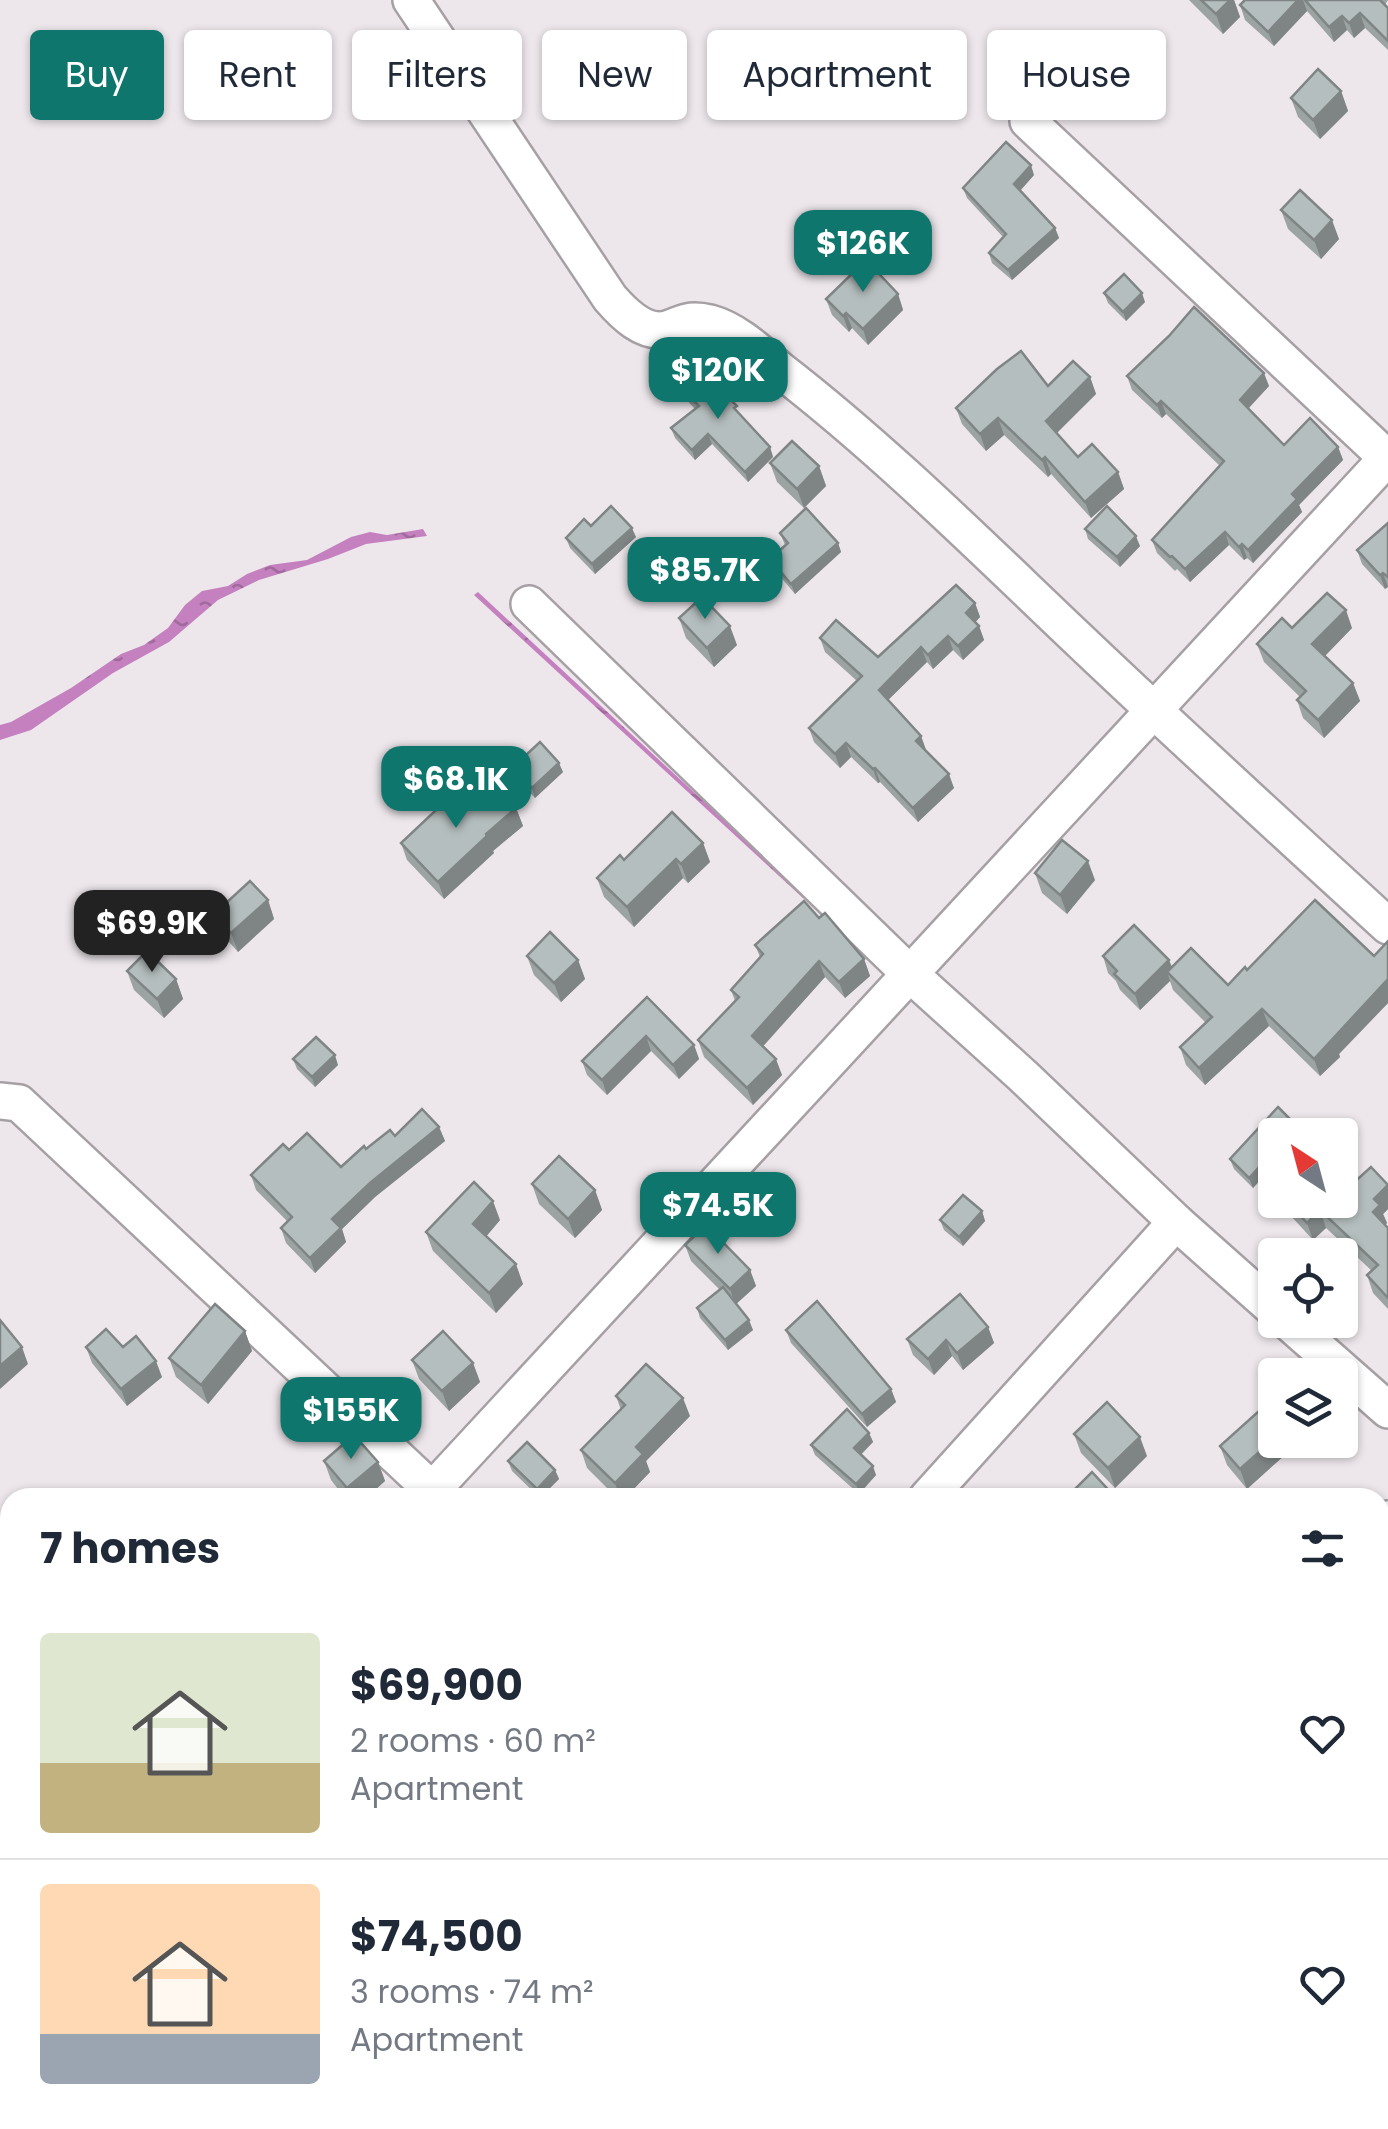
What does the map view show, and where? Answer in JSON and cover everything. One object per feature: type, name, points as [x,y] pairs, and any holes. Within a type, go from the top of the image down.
[{"type":"street","points":[[411,0],[622,311],[650,329],[664,330],[689,320],[715,324],[731,332],[834,412],[1388,926]]},
{"type":"street","points":[[435,1488],[1388,458],[1028,122]]},
{"type":"street","points":[[528,604],[910,974],[1258,1295]]},
{"type":"street","points":[[0,1101],[19,1103],[423,1488]]},
{"type":"street","points":[[936,1488],[1176,1222]]},
{"type":"street","points":[[1306,1338],[1388,1410]]},
{"type":"water","points":[[423,529],[427,536],[366,544],[259,580],[218,600],[169,642],[113,673],[31,730],[0,740],[0,725],[71,688],[121,654],[144,645],[168,628],[185,605],[202,591],[228,586],[270,565],[307,560],[351,537]]},
{"type":"water","points":[[478,592],[806,896],[803,898],[474,595]]},
{"type":"building","points":[[1201,0],[1230,0],[1216,14]]},
{"type":"building","points":[[1245,0],[1298,0],[1268,32],[1240,5]]},
{"type":"building","points":[[1305,0],[1380,0],[1388,8],[1388,41],[1360,13],[1349,23],[1342,16],[1329,27]]},
{"type":"building","points":[[1318,69],[1341,91],[1313,120],[1291,98]]},
{"type":"building","points":[[1006,142],[1031,165],[1014,184],[1055,228],[1008,270],[989,253],[1006,234],[963,188]]},
{"type":"building","points":[[1300,190],[1332,220],[1314,240],[1281,210]]},
{"type":"building","points":[[866,260],[898,294],[863,329],[826,299]]},
{"type":"building","points":[[1124,274],[1142,293],[1123,312],[1104,293]]},
{"type":"building","points":[[1194,307],[1264,373],[1240,400],[1284,445],[1310,418],[1338,447],[1292,494],[1297,499],[1248,550],[1242,544],[1239,547],[1225,532],[1185,569],[1152,540],[1224,461],[1161,401],[1157,405],[1127,376]]},
{"type":"building","points":[[1021,351],[1048,386],[1073,361],[1090,377],[1046,421],[1078,457],[1092,444],[1118,472],[1085,502],[1045,457],[1042,460],[998,418],[980,434],[956,408]]},
{"type":"building","points":[[698,367],[770,447],[745,472],[708,434],[692,450],[671,428],[699,406],[679,386]]},
{"type":"building","points":[[792,441],[819,466],[797,489],[770,463]]},
{"type":"building","points":[[611,506],[632,528],[592,564],[566,538],[584,519],[591,526]]},
{"type":"building","points":[[1107,506],[1136,536],[1117,557],[1085,529]]},
{"type":"building","points":[[806,508],[838,543],[791,584],[770,559],[788,543],[780,533]]},
{"type":"building","points":[[1388,523],[1388,577],[1380,575],[1357,550]]},
{"type":"building","points":[[956,585],[975,603],[966,613],[979,626],[958,646],[948,636],[928,655],[921,647],[879,690],[921,736],[916,741],[949,774],[913,808],[846,743],[835,754],[809,728],[862,676],[820,638],[836,620],[878,657]]},
{"type":"building","points":[[1327,593],[1346,610],[1312,644],[1353,683],[1318,720],[1297,700],[1306,691],[1257,644],[1282,618],[1292,628]]},
{"type":"building","points":[[702,597],[730,626],[707,648],[679,618]]},
{"type":"building","points":[[540,742],[559,763],[532,788],[512,768]]},
{"type":"building","points":[[499,787],[516,808],[438,882],[401,843],[451,796],[454,799],[464,789],[478,804]]},
{"type":"building","points":[[672,812],[703,843],[681,864],[676,859],[627,907],[597,878],[620,855],[624,860]]},
{"type":"building","points":[[1062,840],[1088,861],[1060,895],[1035,873]]},
{"type":"building","points":[[250,881],[268,900],[231,933],[214,914]]},
{"type":"building","points":[[1315,900],[1374,956],[1388,941],[1388,979],[1314,1059],[1262,1009],[1199,1068],[1180,1047],[1212,1017],[1167,972],[1191,948],[1228,985]]},
{"type":"building","points":[[804,901],[819,918],[825,913],[864,959],[839,982],[819,961],[752,1036],[776,1059],[747,1088],[698,1040],[739,997],[731,990],[763,954],[755,945]]},
{"type":"building","points":[[1134,925],[1169,960],[1135,994],[1114,974],[1117,971],[1103,956]]},
{"type":"building","points":[[550,932],[578,960],[554,983],[527,956]]},
{"type":"building","points":[[147,951],[176,979],[157,999],[127,971]]},
{"type":"building","points":[[647,997],[694,1045],[673,1065],[646,1036],[602,1080],[582,1061]]},
{"type":"building","points":[[316,1037],[335,1055],[312,1077],[293,1059]]},
{"type":"building","points":[[1278,1107],[1289,1118],[1268,1118]]},
{"type":"building","points":[[422,1109],[439,1127],[332,1219],[341,1228],[310,1258],[281,1228],[292,1217],[251,1175],[283,1144],[289,1150],[307,1133],[341,1167],[390,1130],[395,1136]]},
{"type":"building","points":[[1258,1129],[1258,1168],[1249,1178],[1230,1159]]},
{"type":"building","points":[[559,1156],[595,1190],[568,1219],[532,1184]]},
{"type":"building","points":[[1371,1167],[1388,1185],[1374,1199],[1380,1205],[1373,1212],[1388,1228],[1388,1298],[1367,1275],[1378,1265],[1358,1246],[1358,1238],[1350,1238],[1328,1218],[1358,1218],[1358,1179]]},
{"type":"building","points":[[474,1182],[493,1201],[473,1224],[516,1264],[489,1293],[426,1232]]},
{"type":"building","points":[[963,1195],[982,1211],[959,1237],[940,1220]]},
{"type":"building","points":[[706,1225],[750,1270],[730,1289],[685,1245]]},
{"type":"building","points":[[723,1287],[749,1320],[725,1340],[697,1308]]},
{"type":"building","points":[[960,1294],[988,1327],[957,1353],[946,1340],[928,1359],[907,1339]]},
{"type":"building","points":[[817,1301],[891,1389],[862,1414],[786,1330]]},
{"type":"building","points":[[215,1304],[245,1331],[201,1385],[169,1358]]},
{"type":"building","points":[[0,1320],[22,1347],[0,1366]]},
{"type":"building","points":[[106,1329],[123,1347],[136,1336],[156,1361],[121,1389],[86,1347]]},
{"type":"building","points":[[443,1331],[473,1363],[442,1391],[412,1360]]},
{"type":"building","points":[[646,1364],[683,1398],[636,1447],[643,1454],[615,1483],[581,1450],[625,1405],[616,1396]]},
{"type":"building","points":[[1107,1402],[1140,1437],[1108,1468],[1074,1434]]},
{"type":"building","points":[[847,1409],[869,1433],[854,1448],[873,1466],[856,1484],[811,1445]]},
{"type":"building","points":[[1258,1412],[1258,1453],[1240,1469],[1220,1446]]},
{"type":"building","points":[[354,1435],[378,1462],[347,1488],[324,1461]]},
{"type":"building","points":[[527,1442],[555,1470],[536,1488],[508,1461]]},
{"type":"building","points":[[1092,1472],[1107,1488],[1076,1488]]}]
